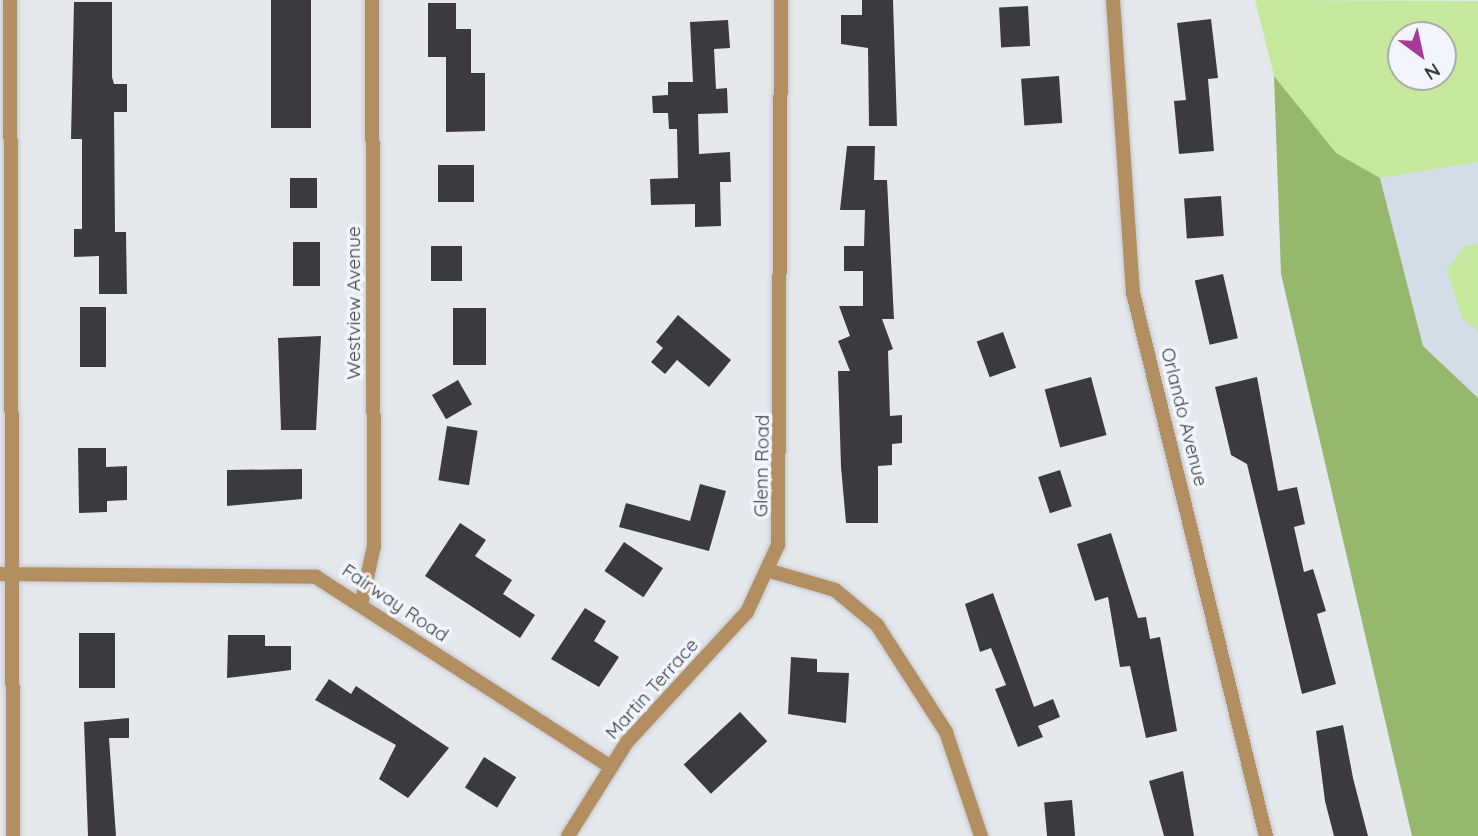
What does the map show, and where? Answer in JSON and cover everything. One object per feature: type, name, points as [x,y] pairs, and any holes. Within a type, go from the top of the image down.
[{"type":"street","points":[[10,0],[6,574],[13,836]]},
{"type":"street","name":"Westview Avenue","points":[[361,605],[374,546],[372,0]]},
{"type":"street","name":"Glenn Road","points":[[770,570],[782,515],[780,0]]},
{"type":"street","name":"Orlando Avenue","points":[[1113,0],[1133,293],[1266,836]]},
{"type":"street","points":[[770,570],[835,590],[877,625],[946,732],[981,836]]},
{"type":"street","name":"Martin Terrace","points":[[568,836],[611,767],[747,612],[770,570]]},
{"type":"street","name":"Fairway Road","points":[[6,574],[299,574],[330,582],[361,605],[611,767]]},
{"type":"shaded area","points":[[1478,162],[1478,398],[1423,346],[1380,178]]},
{"type":"green space","points":[[1255,0],[1478,1],[1478,162],[1380,178],[1336,153],[1274,76]]},
{"type":"green space","points":[[1274,76],[1336,153],[1380,178],[1423,346],[1478,398],[1478,836],[1412,836],[1281,274]]},
{"type":"green space","points":[[1478,244],[1478,331],[1462,318],[1447,270],[1464,246]]},
{"type":"building","points":[[271,0],[311,0],[311,128],[271,128]]},
{"type":"building","points":[[862,0],[893,0],[897,126],[869,126],[868,48],[841,44],[841,15],[862,15]]},
{"type":"building","points":[[74,2],[112,2],[112,77],[114,84],[127,84],[127,112],[114,112],[115,232],[126,232],[127,294],[99,294],[99,256],[74,257],[74,229],[82,229],[82,139],[71,139]]},
{"type":"building","points":[[428,3],[456,3],[456,29],[471,29],[471,73],[485,73],[485,131],[446,132],[446,57],[428,57]]},
{"type":"building","points":[[1028,6],[1030,46],[1001,47],[999,8]]},
{"type":"building","points":[[1211,19],[1218,78],[1208,79],[1214,151],[1179,154],[1174,101],[1186,100],[1177,23]]},
{"type":"building","points":[[728,20],[730,48],[714,49],[716,89],[727,88],[728,113],[698,114],[699,154],[730,152],[731,182],[720,182],[721,226],[695,227],[695,204],[651,205],[650,179],[678,178],[677,129],[669,129],[668,113],[653,113],[652,96],[668,95],[668,82],[693,82],[690,22]]},
{"type":"building","points":[[1059,76],[1062,123],[1024,126],[1021,79]]},
{"type":"building","points":[[847,146],[875,146],[874,180],[887,180],[894,319],[882,319],[893,349],[888,351],[890,416],[902,415],[902,443],[892,444],[892,465],[878,466],[878,523],[846,523],[841,467],[838,371],[850,371],[838,341],[850,336],[839,306],[863,306],[863,271],[844,271],[844,246],[864,246],[865,210],[840,210]]},
{"type":"building","points":[[438,165],[474,165],[474,202],[438,202]]},
{"type":"building","points":[[290,178],[317,178],[317,208],[290,208]]},
{"type":"building","points":[[1221,196],[1224,236],[1187,238],[1184,199]]},
{"type":"building","points":[[293,242],[320,242],[320,286],[293,286]]},
{"type":"building","points":[[431,246],[462,246],[462,281],[431,281]]},
{"type":"building","points":[[1223,274],[1238,338],[1210,345],[1195,281]]},
{"type":"building","points":[[80,307],[106,307],[106,367],[80,367]]},
{"type":"building","points":[[453,308],[486,308],[486,365],[453,365]]},
{"type":"building","points":[[678,315],[731,360],[709,387],[677,360],[665,374],[651,362],[663,348],[656,342]]},
{"type":"building","points":[[1003,332],[1016,368],[990,377],[977,342]]},
{"type":"building","points":[[321,336],[316,430],[281,430],[278,338]]},
{"type":"building","points":[[1091,377],[1107,435],[1060,447],[1045,389]]},
{"type":"building","points":[[1257,377],[1278,491],[1297,487],[1305,524],[1294,527],[1304,572],[1313,569],[1326,611],[1317,614],[1336,684],[1302,694],[1247,464],[1231,455],[1215,387]]},
{"type":"building","points":[[458,380],[472,404],[446,419],[432,395]]},
{"type":"building","points":[[447,426],[478,431],[469,485],[438,480]]},
{"type":"building","points":[[78,448],[106,448],[106,467],[127,466],[127,500],[107,501],[107,512],[79,513]]},
{"type":"building","points":[[302,469],[302,499],[227,506],[227,470]]},
{"type":"building","points":[[1060,470],[1072,506],[1050,513],[1038,477]]},
{"type":"building","points":[[700,484],[726,491],[709,551],[619,527],[626,503],[690,521]]},
{"type":"building","points":[[460,523],[486,540],[475,556],[512,580],[503,594],[535,615],[520,638],[425,576]]},
{"type":"building","points":[[1111,533],[1138,618],[1146,617],[1150,639],[1160,637],[1177,731],[1146,738],[1130,666],[1120,667],[1108,597],[1095,601],[1077,544]]},
{"type":"building","points":[[624,542],[663,568],[643,597],[604,571]]},
{"type":"building","points":[[993,593],[1034,707],[1053,699],[1060,717],[1038,726],[1043,737],[1018,747],[995,689],[1006,685],[991,648],[980,652],[965,604]]},
{"type":"building","points":[[585,608],[606,621],[594,641],[619,657],[599,687],[551,659]]},
{"type":"building","points":[[79,633],[115,633],[115,688],[79,688]]},
{"type":"building","points":[[228,635],[265,635],[265,646],[291,646],[291,670],[227,678]]},
{"type":"building","points":[[791,657],[817,659],[817,672],[849,673],[846,723],[788,714]]},
{"type":"building","points":[[329,679],[351,694],[356,686],[449,748],[408,798],[379,779],[396,745],[315,700]]},
{"type":"building","points":[[740,712],[767,741],[711,794],[684,765]]},
{"type":"building","points":[[129,718],[129,738],[109,738],[116,836],[88,836],[84,722]]},
{"type":"building","points":[[1343,725],[1368,836],[1334,836],[1325,801],[1316,731]]},
{"type":"building","points":[[484,757],[516,777],[497,808],[465,788]]},
{"type":"building","points":[[1183,771],[1194,836],[1164,836],[1149,781]]},
{"type":"building","points":[[1072,800],[1075,836],[1047,836],[1044,802]]}]
